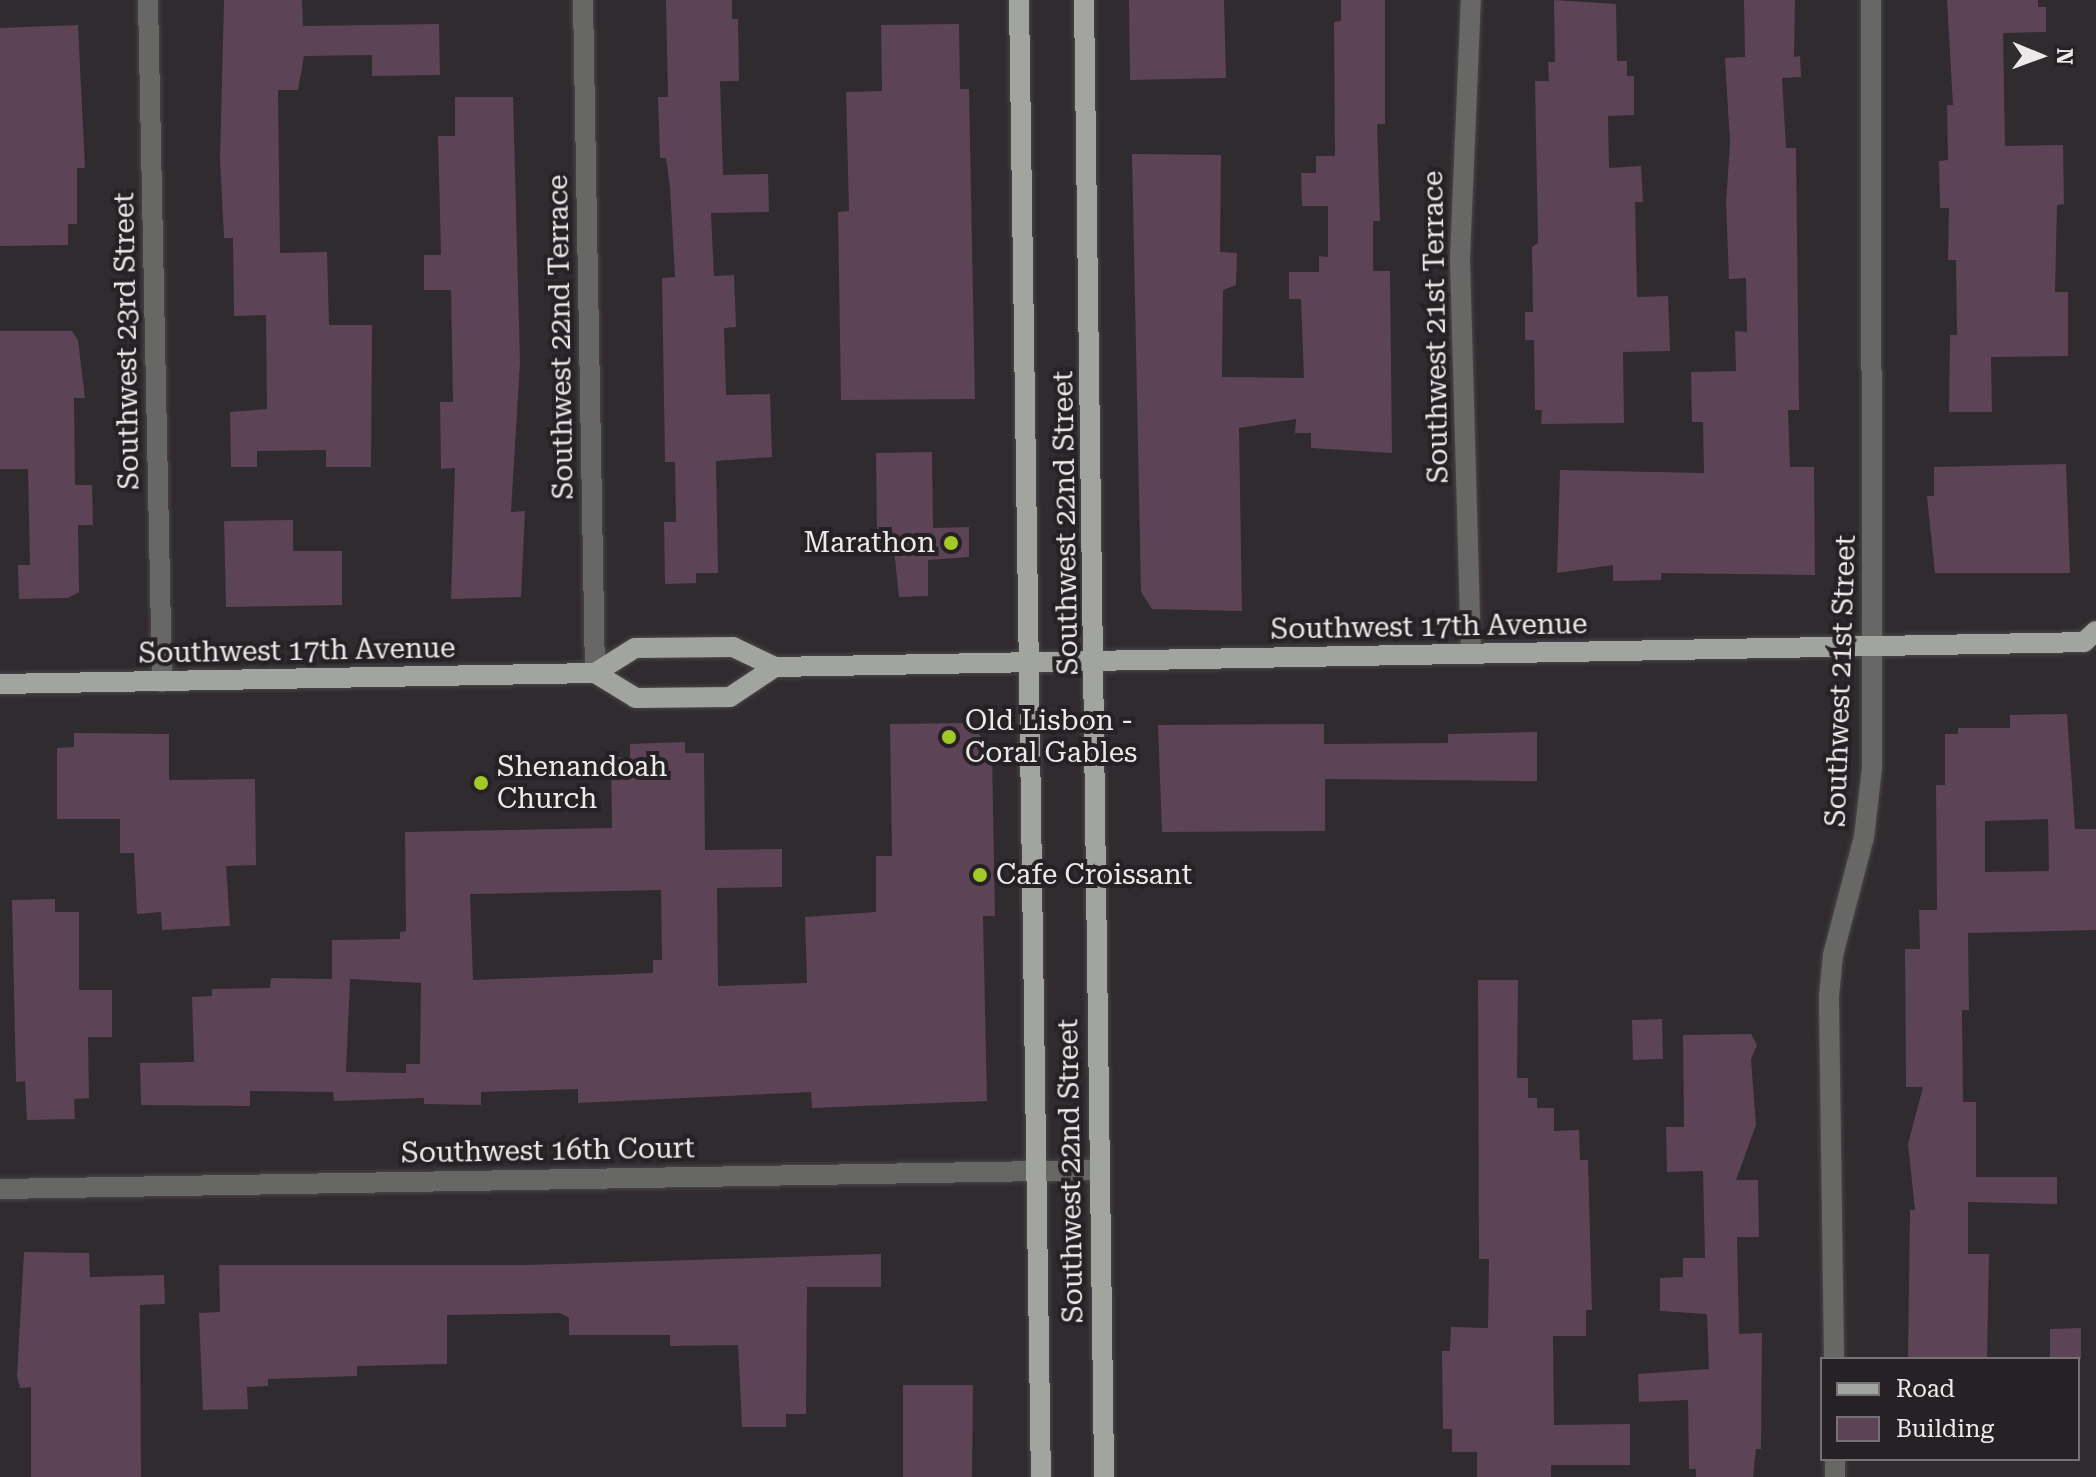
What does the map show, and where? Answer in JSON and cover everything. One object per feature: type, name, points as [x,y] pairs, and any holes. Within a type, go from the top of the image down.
[{"type":"main road","name":"Southwest 22nd Street","points":[[1019,0],[1033,663],[1041,1477]]},
{"type":"main road","name":"Southwest 22nd Street","points":[[1084,0],[1097,663],[1098,1170],[1104,1477]]},
{"type":"main road","name":"Southwest 17th Avenue","points":[[0,684],[595,673],[635,648],[733,647],[775,667],[2092,643]]},
{"type":"main road","points":[[595,673],[636,698],[730,697],[775,667]]},
{"type":"street","name":"Southwest 23rd Street","points":[[148,0],[162,682]]},
{"type":"street","name":"Southwest 22nd Terrace","points":[[583,0],[595,673]]},
{"type":"street","name":"Southwest 21st Terrace","points":[[1471,0],[1460,258],[1471,654]]},
{"type":"street","name":"Southwest 21st Street","points":[[1834,1357],[1829,996],[1870,804],[1875,646],[1871,0]]},
{"type":"street","name":"Southwest 16th Court","points":[[0,1189],[1098,1170]]},
{"type":"building","points":[[224,0],[302,0],[303,26],[439,24],[440,75],[372,76],[372,55],[304,56],[298,90],[278,90],[280,253],[327,252],[329,325],[372,325],[371,467],[326,467],[326,450],[257,451],[257,467],[231,467],[230,412],[267,409],[266,315],[234,316],[233,238],[224,238],[220,159]]},
{"type":"building","points":[[666,0],[732,0],[732,19],[738,19],[739,81],[720,81],[723,175],[768,174],[769,212],[711,213],[714,276],[734,275],[736,327],[724,328],[726,395],[770,394],[772,457],[716,461],[718,573],[696,573],[696,583],[665,584],[664,522],[676,522],[675,462],[665,462],[662,278],[675,277],[670,187],[666,158],[660,158],[658,97],[668,97]]},
{"type":"building","points":[[1129,0],[1224,0],[1226,78],[1130,80]]},
{"type":"building","points":[[1341,0],[1385,0],[1385,124],[1377,124],[1380,221],[1373,221],[1373,271],[1390,271],[1392,453],[1311,448],[1311,433],[1295,433],[1296,419],[1239,428],[1242,611],[1152,609],[1141,592],[1132,154],[1221,155],[1220,252],[1237,253],[1236,285],[1223,290],[1222,377],[1304,378],[1301,299],[1289,299],[1289,272],[1319,272],[1319,256],[1328,257],[1328,206],[1302,206],[1301,173],[1316,173],[1316,156],[1335,156],[1334,22],[1341,21]]},
{"type":"building","points":[[1554,0],[1616,4],[1617,61],[1627,61],[1627,76],[1634,76],[1634,115],[1608,116],[1609,168],[1641,166],[1643,202],[1635,202],[1637,297],[1668,296],[1670,351],[1623,352],[1624,423],[1541,424],[1542,410],[1535,410],[1534,340],[1525,340],[1525,312],[1533,312],[1532,247],[1538,243],[1535,81],[1549,81],[1548,62],[1555,62]]},
{"type":"building","points":[[1744,0],[1795,0],[1794,57],[1800,56],[1801,77],[1782,78],[1786,148],[1796,148],[1799,410],[1788,410],[1790,467],[1814,467],[1815,575],[1661,573],[1661,580],[1613,581],[1613,565],[1557,573],[1560,470],[1704,473],[1703,422],[1692,422],[1691,372],[1736,371],[1735,331],[1747,332],[1746,278],[1729,279],[1726,202],[1730,143],[1725,58],[1745,57]]},
{"type":"building","points":[[1947,0],[2038,0],[2038,7],[2046,7],[2046,32],[2003,33],[2005,146],[2063,145],[2064,204],[2057,205],[2055,292],[2068,292],[2068,356],[1991,357],[1992,412],[1949,412],[1950,335],[1957,335],[1956,260],[1948,260],[1949,208],[1940,208],[1939,161],[1948,160],[1947,105],[1953,105]]},
{"type":"building","points":[[959,24],[960,89],[969,89],[975,399],[841,400],[838,212],[849,211],[846,92],[882,91],[881,25]]},
{"type":"building","points":[[78,25],[85,168],[77,168],[77,224],[68,224],[68,245],[0,246],[0,28]]},
{"type":"building","points":[[455,97],[513,97],[520,362],[511,512],[525,511],[521,597],[451,599],[455,468],[441,469],[440,402],[453,402],[451,290],[424,290],[424,255],[441,255],[438,136],[455,136]]},
{"type":"building","points":[[0,331],[72,331],[78,340],[85,398],[74,398],[75,485],[92,485],[93,525],[78,525],[79,592],[68,598],[19,599],[18,565],[30,565],[28,469],[0,469]]},
{"type":"building","points":[[932,452],[933,528],[969,527],[969,557],[928,560],[928,596],[899,597],[892,530],[877,530],[876,453]]},
{"type":"building","points":[[2066,464],[2070,573],[1935,573],[1927,496],[1934,496],[1934,467]]},
{"type":"building","points":[[293,520],[293,551],[342,551],[342,605],[226,607],[224,521]]},
{"type":"building","points":[[2067,714],[2075,829],[2096,829],[2096,930],[1968,933],[1969,1010],[1962,1010],[1963,1102],[1976,1102],[1976,1177],[2057,1177],[2057,1204],[1968,1202],[1968,1254],[1989,1254],[1987,1357],[1908,1357],[1910,1210],[1915,1210],[1908,1144],[1923,1087],[1906,1087],[1905,949],[1920,949],[1919,910],[1937,910],[1936,785],[1945,785],[1945,734],[1958,734],[1958,728],[2010,728],[2010,715]],"holes":[[[2048,819],[2049,871],[1985,872],[1985,821]]]},
{"type":"building","points":[[963,723],[975,728],[992,753],[995,916],[983,916],[987,1101],[812,1108],[811,1092],[578,1103],[578,1089],[481,1092],[481,1105],[424,1104],[424,1098],[334,1101],[333,1092],[250,1091],[250,1106],[141,1105],[140,1063],[194,1062],[192,997],[212,996],[212,989],[270,988],[271,978],[332,979],[332,940],[400,939],[400,932],[406,931],[405,832],[612,828],[611,757],[630,757],[630,744],[685,742],[685,753],[704,753],[705,850],[782,849],[782,887],[717,888],[718,986],[807,983],[805,917],[876,912],[876,856],[892,856],[890,724]],"holes":[[[661,890],[662,960],[653,960],[653,973],[473,980],[470,894]],[[350,979],[421,983],[420,1064],[406,1064],[406,1073],[346,1072]]]},
{"type":"building","points":[[1324,724],[1324,744],[1448,743],[1448,734],[1537,732],[1537,781],[1325,779],[1325,831],[1162,832],[1158,725]]},
{"type":"building","points":[[74,733],[169,734],[169,780],[255,779],[256,865],[226,866],[230,926],[162,930],[161,912],[137,914],[134,853],[120,853],[120,819],[57,819],[57,748],[74,747]]},
{"type":"building","points":[[55,899],[55,912],[79,912],[79,990],[112,990],[112,1037],[88,1037],[89,1098],[74,1099],[75,1119],[27,1120],[25,1081],[16,1082],[12,900]]},
{"type":"building","points":[[1478,980],[1518,980],[1517,1078],[1528,1078],[1528,1098],[1537,1098],[1537,1108],[1554,1108],[1554,1131],[1579,1130],[1580,1160],[1588,1160],[1592,1310],[1586,1310],[1586,1336],[1553,1336],[1554,1425],[1630,1424],[1630,1465],[1551,1465],[1551,1477],[1477,1477],[1477,1452],[1452,1452],[1452,1429],[1443,1429],[1442,1351],[1450,1351],[1451,1327],[1488,1328],[1489,1259],[1479,1259]]},
{"type":"building","points":[[1662,1019],[1663,1059],[1633,1060],[1632,1020]]},
{"type":"building","points":[[1751,1034],[1757,1045],[1751,1059],[1756,1125],[1736,1180],[1758,1180],[1759,1237],[1737,1237],[1739,1334],[1762,1333],[1761,1449],[1756,1449],[1753,1477],[1696,1477],[1696,1469],[1689,1469],[1688,1400],[1639,1402],[1638,1374],[1709,1369],[1707,1314],[1660,1311],[1660,1278],[1683,1277],[1683,1258],[1705,1258],[1703,1171],[1667,1172],[1666,1127],[1684,1127],[1683,1035]]},
{"type":"building","points":[[24,1252],[89,1253],[90,1277],[164,1275],[165,1304],[140,1305],[141,1477],[31,1477],[31,1387],[20,1388],[17,1376]]},
{"type":"building","points":[[881,1254],[881,1287],[807,1287],[806,1414],[786,1414],[786,1427],[742,1427],[738,1345],[670,1346],[670,1335],[569,1335],[569,1318],[560,1313],[447,1315],[447,1364],[357,1366],[357,1376],[268,1379],[268,1386],[247,1387],[248,1409],[203,1410],[199,1313],[220,1312],[219,1265],[527,1265]]},
{"type":"building","points":[[2081,1328],[2081,1359],[2050,1357],[2050,1329]]},
{"type":"building","points":[[903,1385],[973,1385],[972,1477],[903,1477]]},
{"type":"place","name":"Marathon","points":[[951,543]]},
{"type":"place","name":"Old Lisbon - Coral Gables","points":[[949,737]]},
{"type":"place","name":"Shenandoah Church","points":[[481,783]]},
{"type":"place","name":"Cafe Croissant","points":[[980,875]]}]
